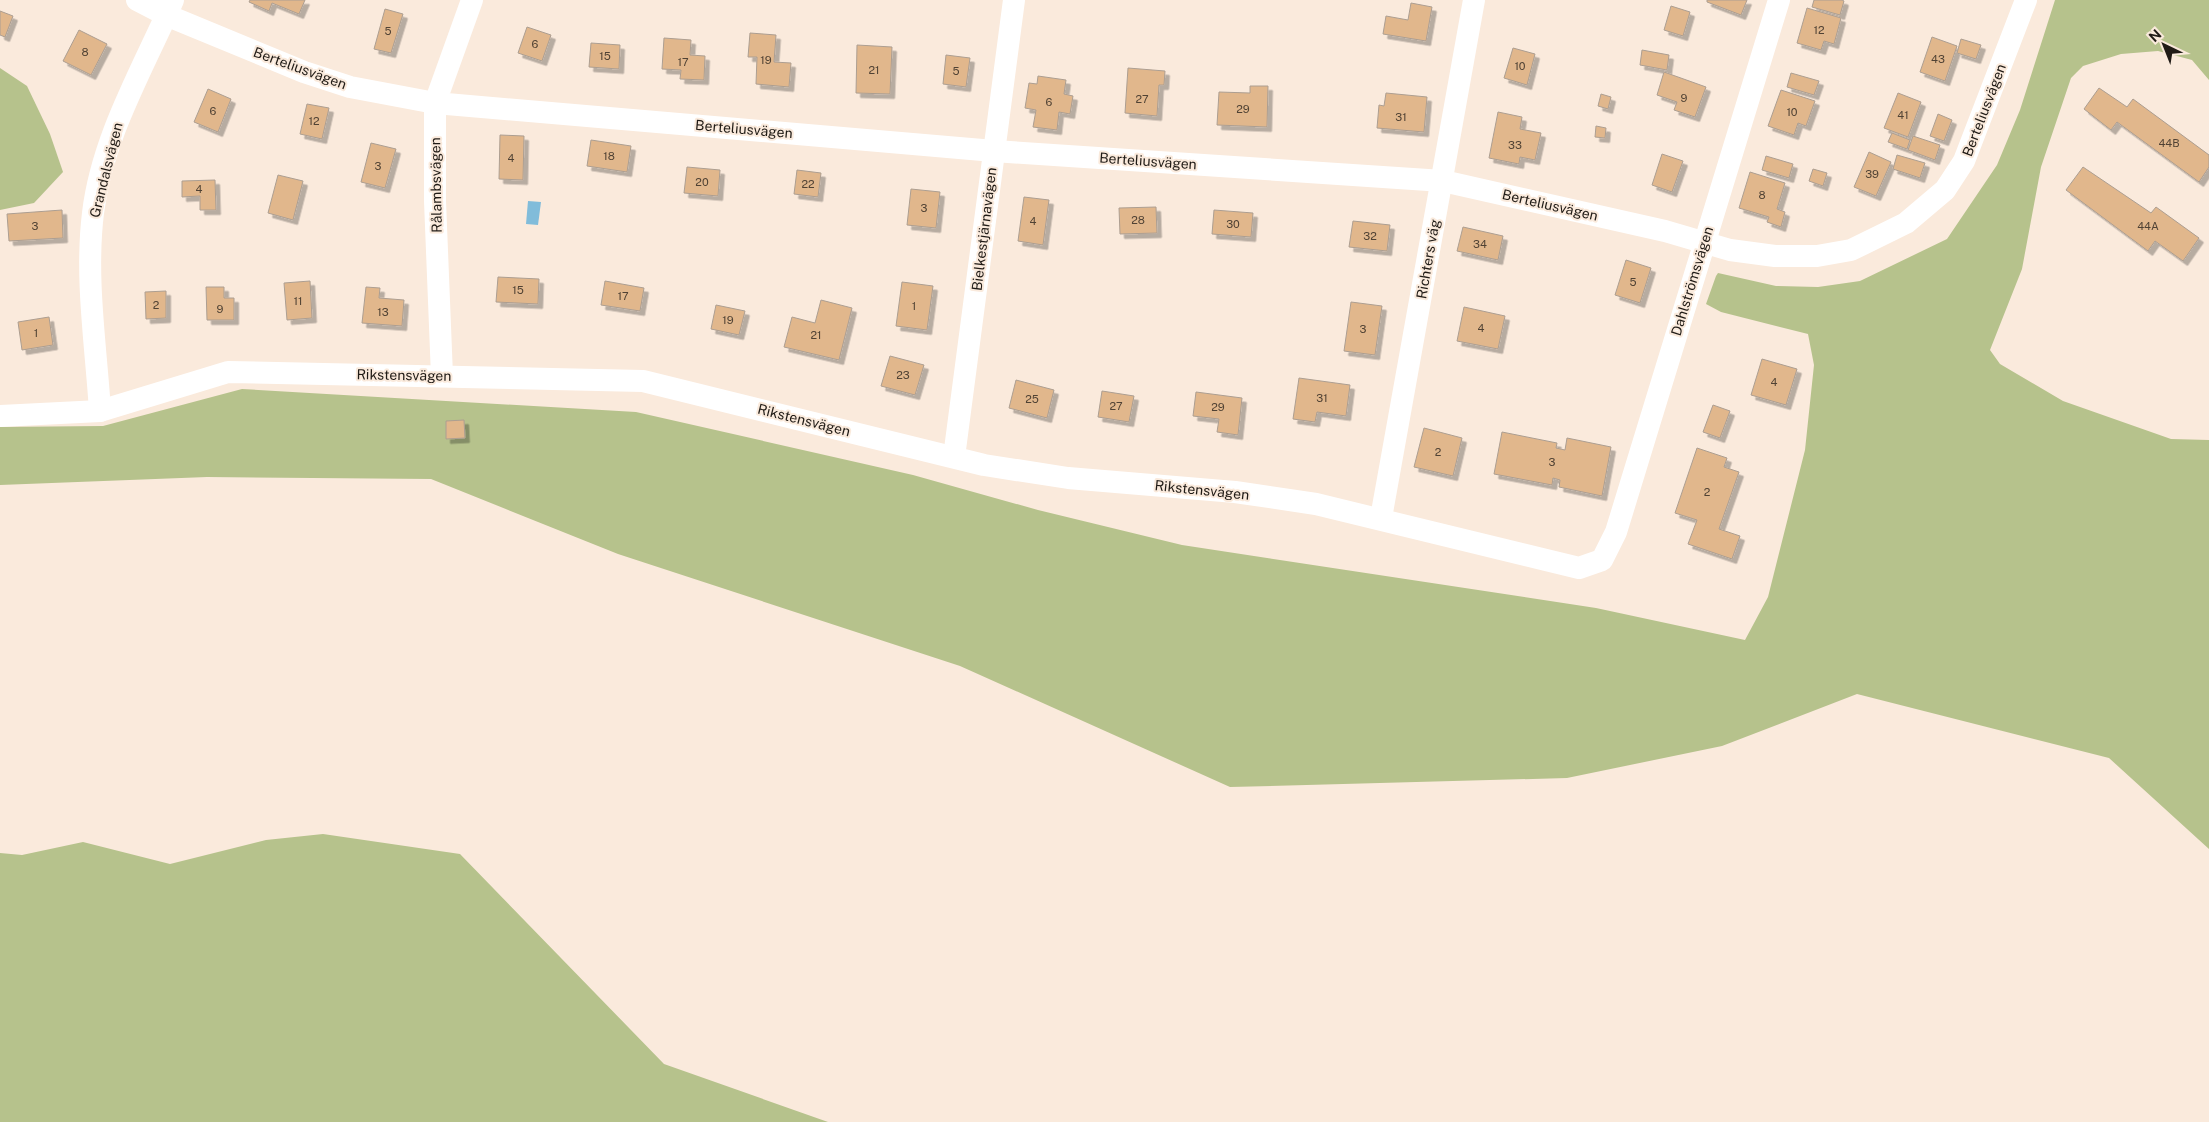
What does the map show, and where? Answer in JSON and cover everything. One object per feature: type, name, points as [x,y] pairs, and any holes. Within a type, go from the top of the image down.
[{"type":"street","name":"Berteliusvägen","points":[[137,0],[170,8],[304,72],[350,87],[435,103],[994,151],[1443,181],[1665,231],[1704,244],[1775,256],[1817,256],[1851,250],[1906,222],[1945,190],[1964,161],[2026,0]]},
{"type":"street","name":"Rålambsvägen","points":[[442,376],[435,201],[435,103],[472,0]]},
{"type":"street","name":"Bielkestjärnavägen","points":[[954,458],[1014,0]]},
{"type":"street","name":"Richters väg","points":[[1381,518],[1474,0]]},
{"type":"street","name":"Dahlströmsvägen","points":[[1602,560],[1618,523],[1779,0]]},
{"type":"street","name":"Grandalsvägen","points":[[100,411],[90,250],[93,211],[121,111],[170,8]]},
{"type":"street","name":"Rikstensvägen","points":[[0,416],[100,411],[228,372],[644,380],[984,465],[1068,478],[1271,497],[1316,504],[1381,518],[1579,568],[1602,560]]},
{"type":"green space","points":[[2055,0],[2209,0],[2209,80],[2192,60],[2158,51],[2121,54],[2083,66],[2071,78],[2041,167],[2022,269],[1990,350],[2000,364],[2063,401],[2171,439],[2209,440],[2209,849],[2109,758],[1857,694],[1722,746],[1567,778],[1230,787],[960,666],[618,554],[431,479],[207,477],[0,485],[0,427],[103,426],[242,389],[636,412],[913,475],[1038,510],[1182,545],[1596,608],[1745,640],[1768,597],[1805,450],[1814,365],[1808,334],[1721,312],[1706,304],[1716,276],[1718,273],[1776,286],[1818,287],[1860,281],[1947,239],[1997,165],[2020,110]]},
{"type":"green space","points":[[0,68],[27,86],[50,134],[63,172],[34,203],[0,210]]},
{"type":"green space","points":[[323,834],[460,854],[664,1064],[828,1122],[0,1122],[0,853],[22,855],[83,842],[170,864],[266,840]]},
{"type":"water","points":[[528,201],[541,202],[538,225],[526,224]]},
{"type":"building","points":[[250,0],[305,0],[299,14],[272,3],[269,11],[249,2]]},
{"type":"building","points":[[1707,0],[1747,0],[1741,15],[1707,2]]},
{"type":"building","points":[[1814,0],[1844,1],[1840,15],[1812,7]]},
{"type":"building","points":[[1411,3],[1432,7],[1426,41],[1383,34],[1386,16],[1408,20]]},
{"type":"building","points":[[1671,6],[1690,12],[1683,36],[1664,30]]},
{"type":"building","points":[[1807,8],[1841,18],[1834,44],[1824,41],[1821,50],[1797,43]]},
{"type":"building","points":[[385,9],[403,14],[391,53],[374,49]]},
{"type":"building","points":[[0,11],[13,16],[5,37],[0,35]]},
{"type":"building","points":[[527,27],[551,35],[542,61],[518,53]]},
{"type":"building","points":[[79,30],[107,44],[91,75],[63,61]]},
{"type":"building","points":[[750,33],[776,35],[774,62],[791,63],[789,87],[756,84],[757,57],[748,57]]},
{"type":"building","points":[[1932,37],[1957,46],[1945,81],[1920,72]]},
{"type":"building","points":[[664,38],[691,40],[690,55],[705,56],[704,80],[680,79],[681,70],[662,69]]},
{"type":"building","points":[[1961,39],[1981,45],[1976,59],[1957,53]]},
{"type":"building","points":[[591,43],[620,45],[619,69],[589,67]]},
{"type":"building","points":[[857,45],[892,47],[890,94],[856,93]]},
{"type":"building","points":[[1513,48],[1535,54],[1527,85],[1504,78]]},
{"type":"building","points":[[1642,50],[1669,55],[1667,70],[1640,65]]},
{"type":"building","points":[[946,55],[970,58],[966,87],[943,84]]},
{"type":"building","points":[[1128,68],[1165,71],[1164,85],[1159,85],[1157,116],[1125,113]]},
{"type":"building","points":[[1664,72],[1706,87],[1695,117],[1674,110],[1677,102],[1657,95]]},
{"type":"building","points":[[1791,73],[1819,81],[1814,95],[1787,87]]},
{"type":"building","points":[[1038,76],[1066,80],[1064,94],[1073,96],[1070,114],[1059,112],[1057,130],[1033,127],[1036,110],[1025,108],[1029,83],[1037,84]]},
{"type":"building","points":[[1250,86],[1268,86],[1267,127],[1217,125],[1219,92],[1250,93]]},
{"type":"building","points":[[2099,88],[2127,107],[2133,99],[2209,155],[2209,167],[2199,182],[2117,122],[2111,130],[2084,109]]},
{"type":"building","points":[[208,89],[231,99],[218,132],[194,122]]},
{"type":"building","points":[[1781,90],[1815,101],[1806,126],[1798,123],[1794,135],[1768,126]]},
{"type":"building","points":[[1386,93],[1427,97],[1424,132],[1377,128],[1379,105],[1384,106]]},
{"type":"building","points":[[1898,93],[1921,102],[1908,137],[1884,128]]},
{"type":"building","points":[[1601,94],[1611,97],[1608,109],[1598,106]]},
{"type":"building","points":[[307,104],[329,108],[322,139],[300,134]]},
{"type":"building","points":[[1498,112],[1522,117],[1520,129],[1541,133],[1535,160],[1520,157],[1519,164],[1489,158]]},
{"type":"building","points":[[1938,114],[1952,120],[1944,141],[1930,136]]},
{"type":"building","points":[[1596,126],[1606,128],[1605,138],[1595,137]]},
{"type":"building","points":[[1892,133],[1910,140],[1907,149],[1888,142]]},
{"type":"building","points":[[500,135],[524,136],[523,180],[499,179]]},
{"type":"building","points":[[1913,136],[1940,145],[1935,160],[1908,150]]},
{"type":"building","points":[[591,140],[631,146],[627,172],[587,166]]},
{"type":"building","points":[[371,143],[396,149],[385,188],[361,182]]},
{"type":"building","points":[[1869,152],[1891,162],[1876,196],[1854,187]]},
{"type":"building","points":[[1662,154],[1683,161],[1672,192],[1652,185]]},
{"type":"building","points":[[1897,155],[1925,163],[1920,178],[1893,169]]},
{"type":"building","points":[[1766,156],[1793,164],[1789,178],[1762,170]]},
{"type":"building","points":[[687,167],[720,170],[718,196],[684,193]]},
{"type":"building","points":[[2083,167],[2151,213],[2156,207],[2199,238],[2183,261],[2155,241],[2148,251],[2066,190]]},
{"type":"building","points":[[1813,169],[1827,173],[1823,186],[1809,181]]},
{"type":"building","points":[[797,170],[821,173],[818,197],[794,194]]},
{"type":"building","points":[[1750,172],[1785,183],[1777,209],[1785,212],[1781,227],[1767,222],[1769,217],[1739,208]]},
{"type":"building","points":[[278,175],[303,181],[293,220],[268,213]]},
{"type":"building","points":[[215,180],[216,210],[200,210],[200,196],[182,197],[182,181]]},
{"type":"building","points":[[911,189],[940,192],[936,228],[907,225]]},
{"type":"building","points":[[1024,197],[1049,200],[1043,245],[1018,241]]},
{"type":"building","points":[[1156,207],[1157,233],[1120,234],[1119,208]]},
{"type":"building","points":[[62,210],[63,238],[9,241],[7,214]]},
{"type":"building","points":[[1214,210],[1253,213],[1251,237],[1212,234]]},
{"type":"building","points":[[1353,221],[1390,225],[1387,251],[1349,247]]},
{"type":"building","points":[[1463,227],[1503,236],[1498,260],[1457,251]]},
{"type":"building","points":[[1626,260],[1651,268],[1640,303],[1615,295]]},
{"type":"building","points":[[498,277],[539,279],[538,304],[496,302]]},
{"type":"building","points":[[310,281],[312,318],[287,320],[284,283]]},
{"type":"building","points":[[605,281],[644,288],[640,311],[601,305]]},
{"type":"building","points":[[902,282],[933,286],[927,330],[896,326]]},
{"type":"building","points":[[206,287],[224,287],[224,298],[234,298],[234,320],[207,320]]},
{"type":"building","points":[[366,287],[380,288],[379,298],[404,300],[402,326],[362,323]]},
{"type":"building","points":[[166,291],[166,318],[146,319],[145,292]]},
{"type":"building","points":[[821,300],[852,308],[839,360],[784,347],[792,317],[815,323]]},
{"type":"building","points":[[1351,302],[1382,306],[1375,355],[1344,351]]},
{"type":"building","points":[[716,305],[745,311],[739,335],[711,329]]},
{"type":"building","points":[[1464,307],[1505,316],[1498,349],[1457,341]]},
{"type":"building","points":[[49,317],[53,345],[22,350],[18,322]]},
{"type":"building","points":[[890,356],[924,365],[915,395],[881,386]]},
{"type":"building","points":[[1762,359],[1797,369],[1786,405],[1751,395]]},
{"type":"building","points":[[1299,378],[1350,385],[1346,416],[1317,412],[1315,422],[1293,419]]},
{"type":"building","points":[[1016,380],[1054,390],[1047,418],[1009,408]]},
{"type":"building","points":[[1102,391],[1134,396],[1129,422],[1098,417]]},
{"type":"building","points":[[1196,392],[1242,398],[1238,435],[1217,432],[1219,419],[1193,416]]},
{"type":"building","points":[[1713,405],[1730,411],[1720,438],[1703,432]]},
{"type":"building","points":[[464,420],[465,438],[446,439],[446,421]]},
{"type":"building","points":[[1424,428],[1462,438],[1453,476],[1414,467]]},
{"type":"building","points":[[1502,432],[1557,443],[1556,448],[1565,450],[1567,438],[1611,447],[1602,496],[1559,487],[1560,480],[1553,478],[1552,485],[1494,474]]},
{"type":"building","points":[[1697,448],[1727,458],[1724,467],[1739,472],[1719,529],[1740,536],[1732,559],[1688,544],[1697,520],[1675,513]]}]
